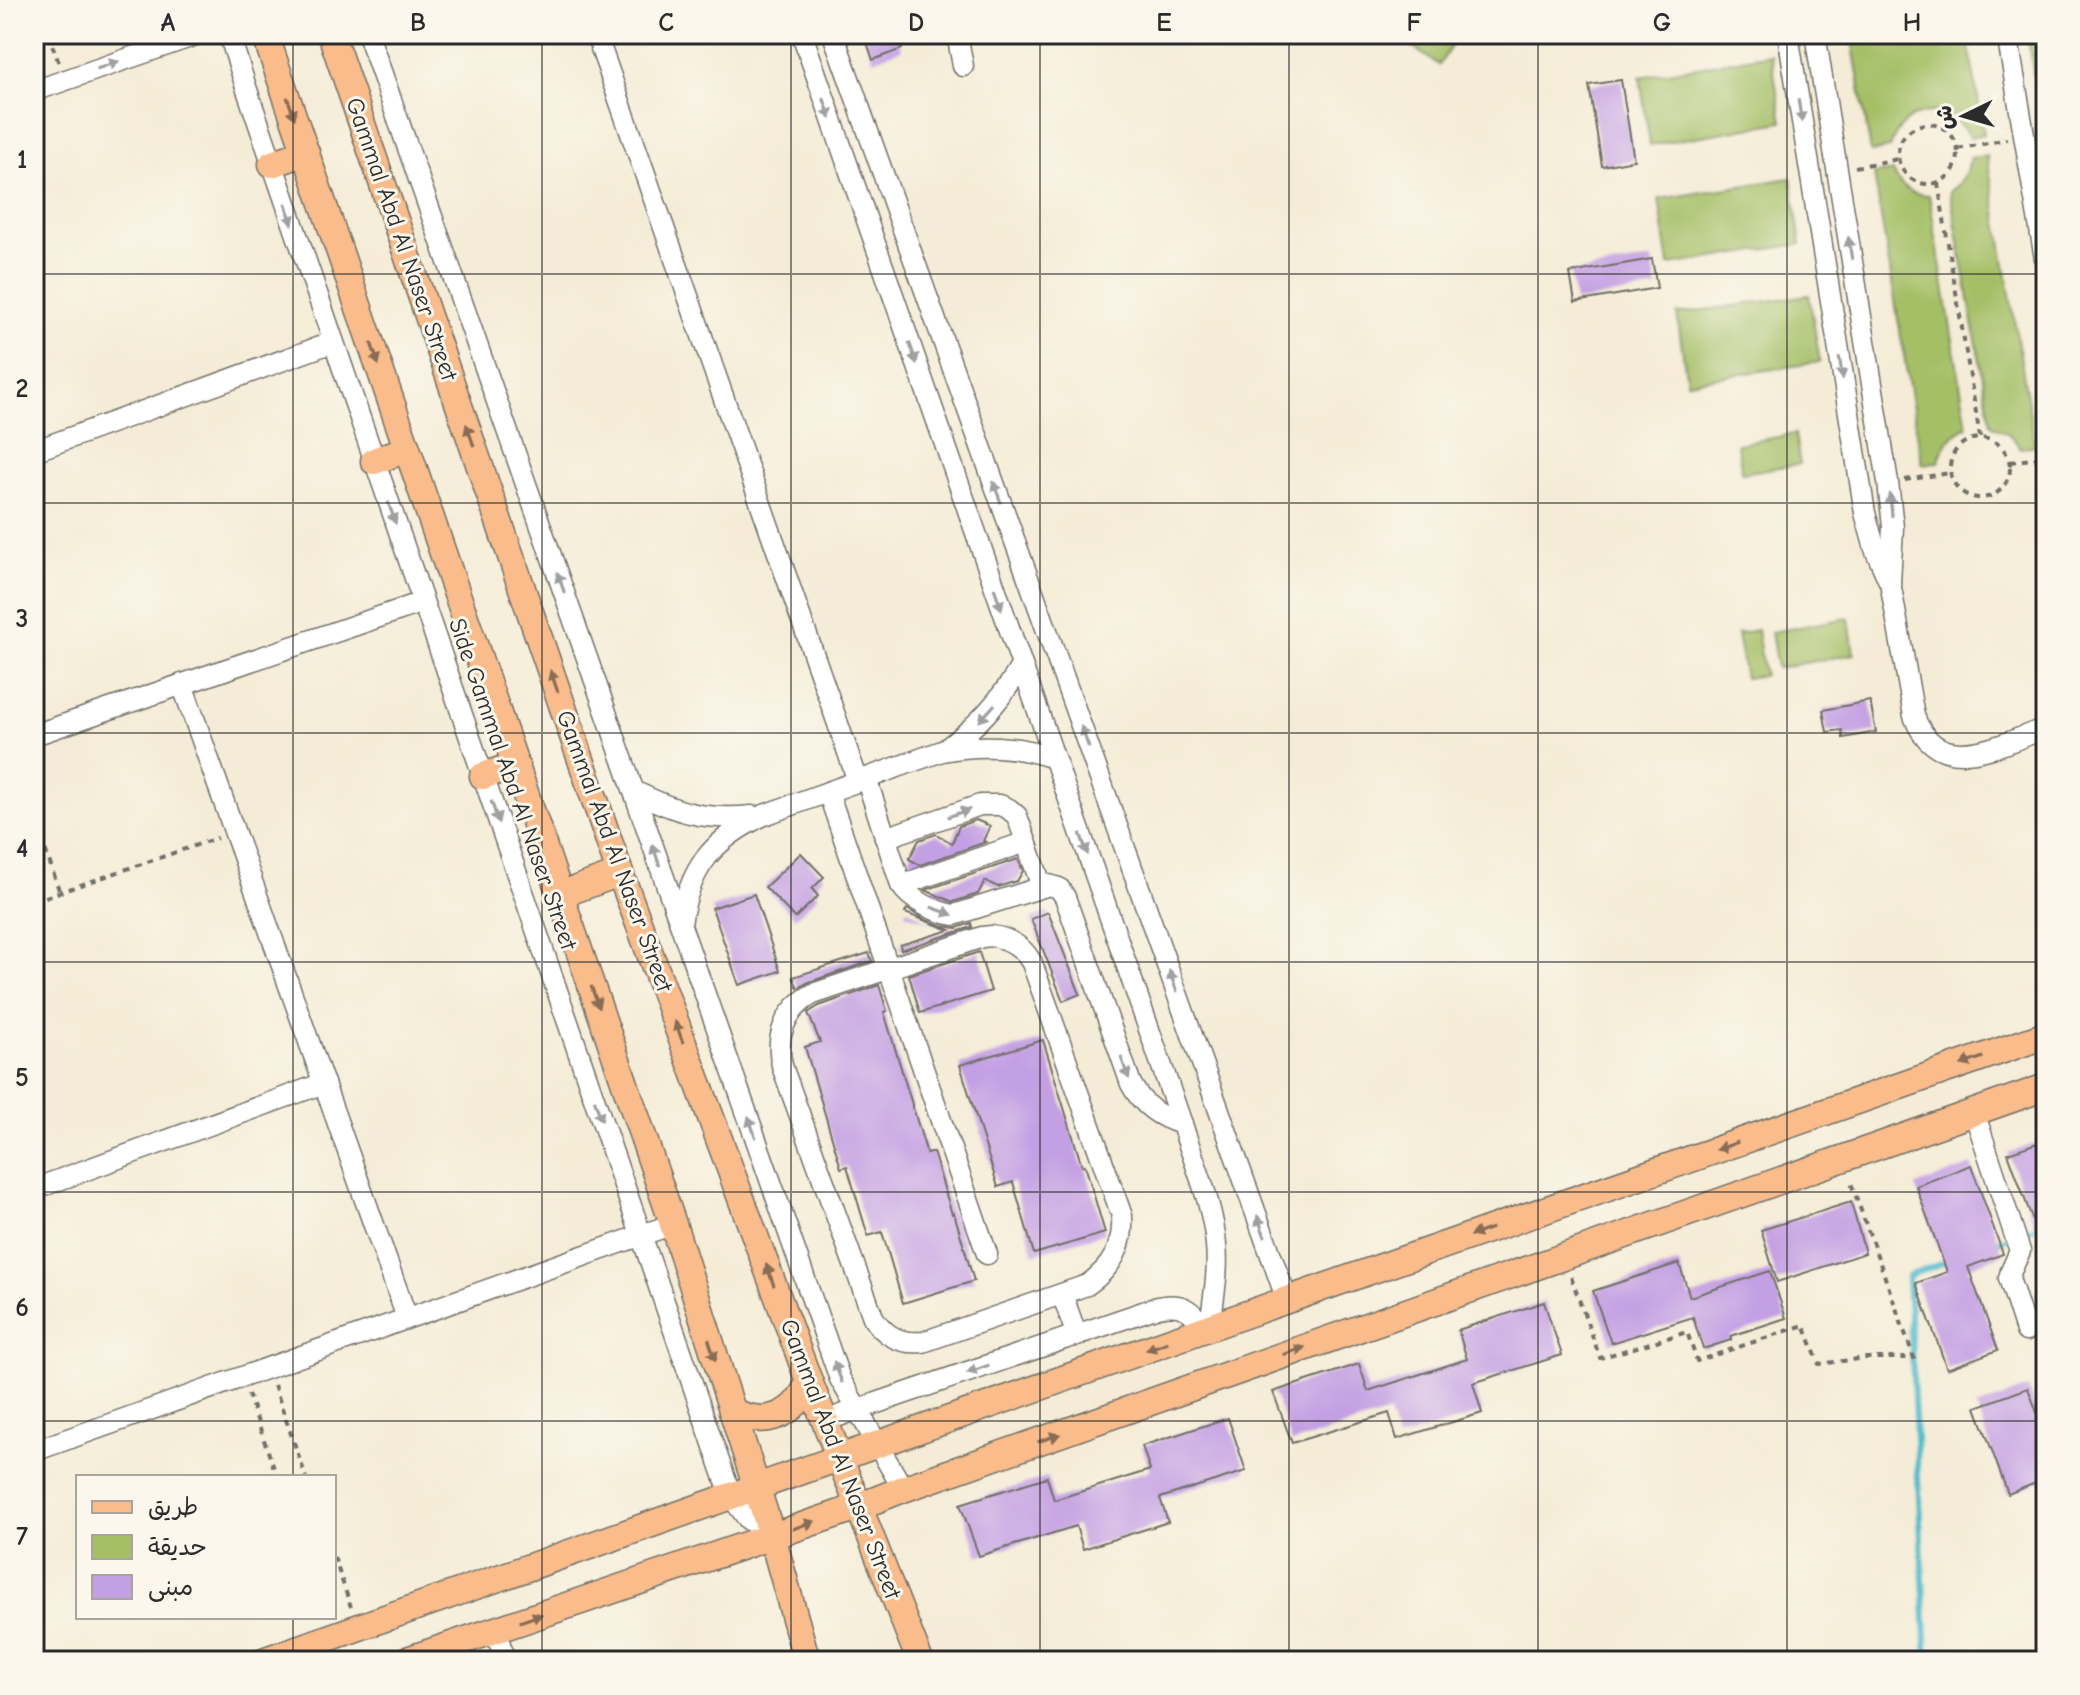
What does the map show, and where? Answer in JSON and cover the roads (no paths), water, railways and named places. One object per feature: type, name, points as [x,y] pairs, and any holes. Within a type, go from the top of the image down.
[{"type":"main road","points":[[265,34],[673,1224],[732,1411],[743,1491],[772,1536],[807,1661]]},
{"type":"main road","name":"Gammal Abd Al Naser Street","points":[[331,34],[620,873],[824,1421],[920,1661]]},
{"type":"main road","points":[[272,164],[306,152]]},
{"type":"main road","points":[[374,461],[407,449]]},
{"type":"main road","points":[[483,776],[515,765]]},
{"type":"main road","points":[[560,895],[620,873]]},
{"type":"main road","points":[[263,1661],[2046,1035]]},
{"type":"main road","points":[[404,1661],[858,1507],[2046,1087]]},
{"type":"main road","points":[[732,1411],[752,1419],[783,1414],[800,1400],[809,1381]]},
{"type":"street","points":[[34,91],[199,34]]},
{"type":"street","name":"Side Gammal Abd Al Naser Street","points":[[229,34],[641,1235],[743,1491]]},
{"type":"street","points":[[368,34],[840,1379],[903,1489]]},
{"type":"street","points":[[596,34],[901,885],[912,898],[954,915],[1054,885],[1062,892],[1135,1092],[1160,1116],[1182,1124]]},
{"type":"street","points":[[833,34],[1287,1300]]},
{"type":"street","points":[[957,34],[963,66]]},
{"type":"street","points":[[1788,34],[1865,513],[1875,549],[1890,582]]},
{"type":"street","points":[[1815,34],[1888,482],[1893,527],[1890,582],[1914,716],[1928,741],[1953,754],[1967,754],[2046,728]]},
{"type":"street","points":[[2007,34],[2046,265]]},
{"type":"street","points":[[807,35],[1213,1222],[1217,1248],[1216,1272],[1207,1328]]},
{"type":"street","points":[[34,451],[333,342]]},
{"type":"street","points":[[34,735],[423,602]]},
{"type":"street","points":[[942,751],[979,722],[1021,666]]},
{"type":"street","points":[[182,684],[407,1318]]},
{"type":"street","points":[[681,926],[684,901],[705,858],[722,839],[764,815],[942,751],[998,746],[1054,758]]},
{"type":"street","points":[[634,791],[664,806],[697,816],[730,818],[764,815]]},
{"type":"street","points":[[828,792],[987,1254]]},
{"type":"street","points":[[885,838],[980,805],[1009,809],[1017,816],[1042,887]]},
{"type":"street","points":[[901,885],[1026,842]]},
{"type":"street","points":[[982,937],[1002,937],[1020,947],[1032,963],[1122,1216],[1123,1228],[1118,1250],[1106,1270],[1087,1285],[923,1342],[912,1343],[889,1336],[873,1317],[783,1069],[779,1046],[784,1023],[790,1012],[804,999],[888,968],[982,937]]},
{"type":"street","points":[[1092,974],[1125,962]]},
{"type":"street","points":[[34,1189],[324,1083]]},
{"type":"street","points":[[1974,1112],[2020,1251],[2009,1278],[2026,1331]]},
{"type":"street","points":[[34,1451],[673,1224]]},
{"type":"street","points":[[1062,1294],[1077,1336]]},
{"type":"street","points":[[824,1421],[1168,1305],[1188,1310],[1207,1328]]},
{"type":"street","points":[[495,1630],[506,1661]]},
{"type":"waterway","points":[[1992,1244],[2046,1223]]},
{"type":"waterway","points":[[1927,1661],[1908,1276],[1948,1261]]}]
